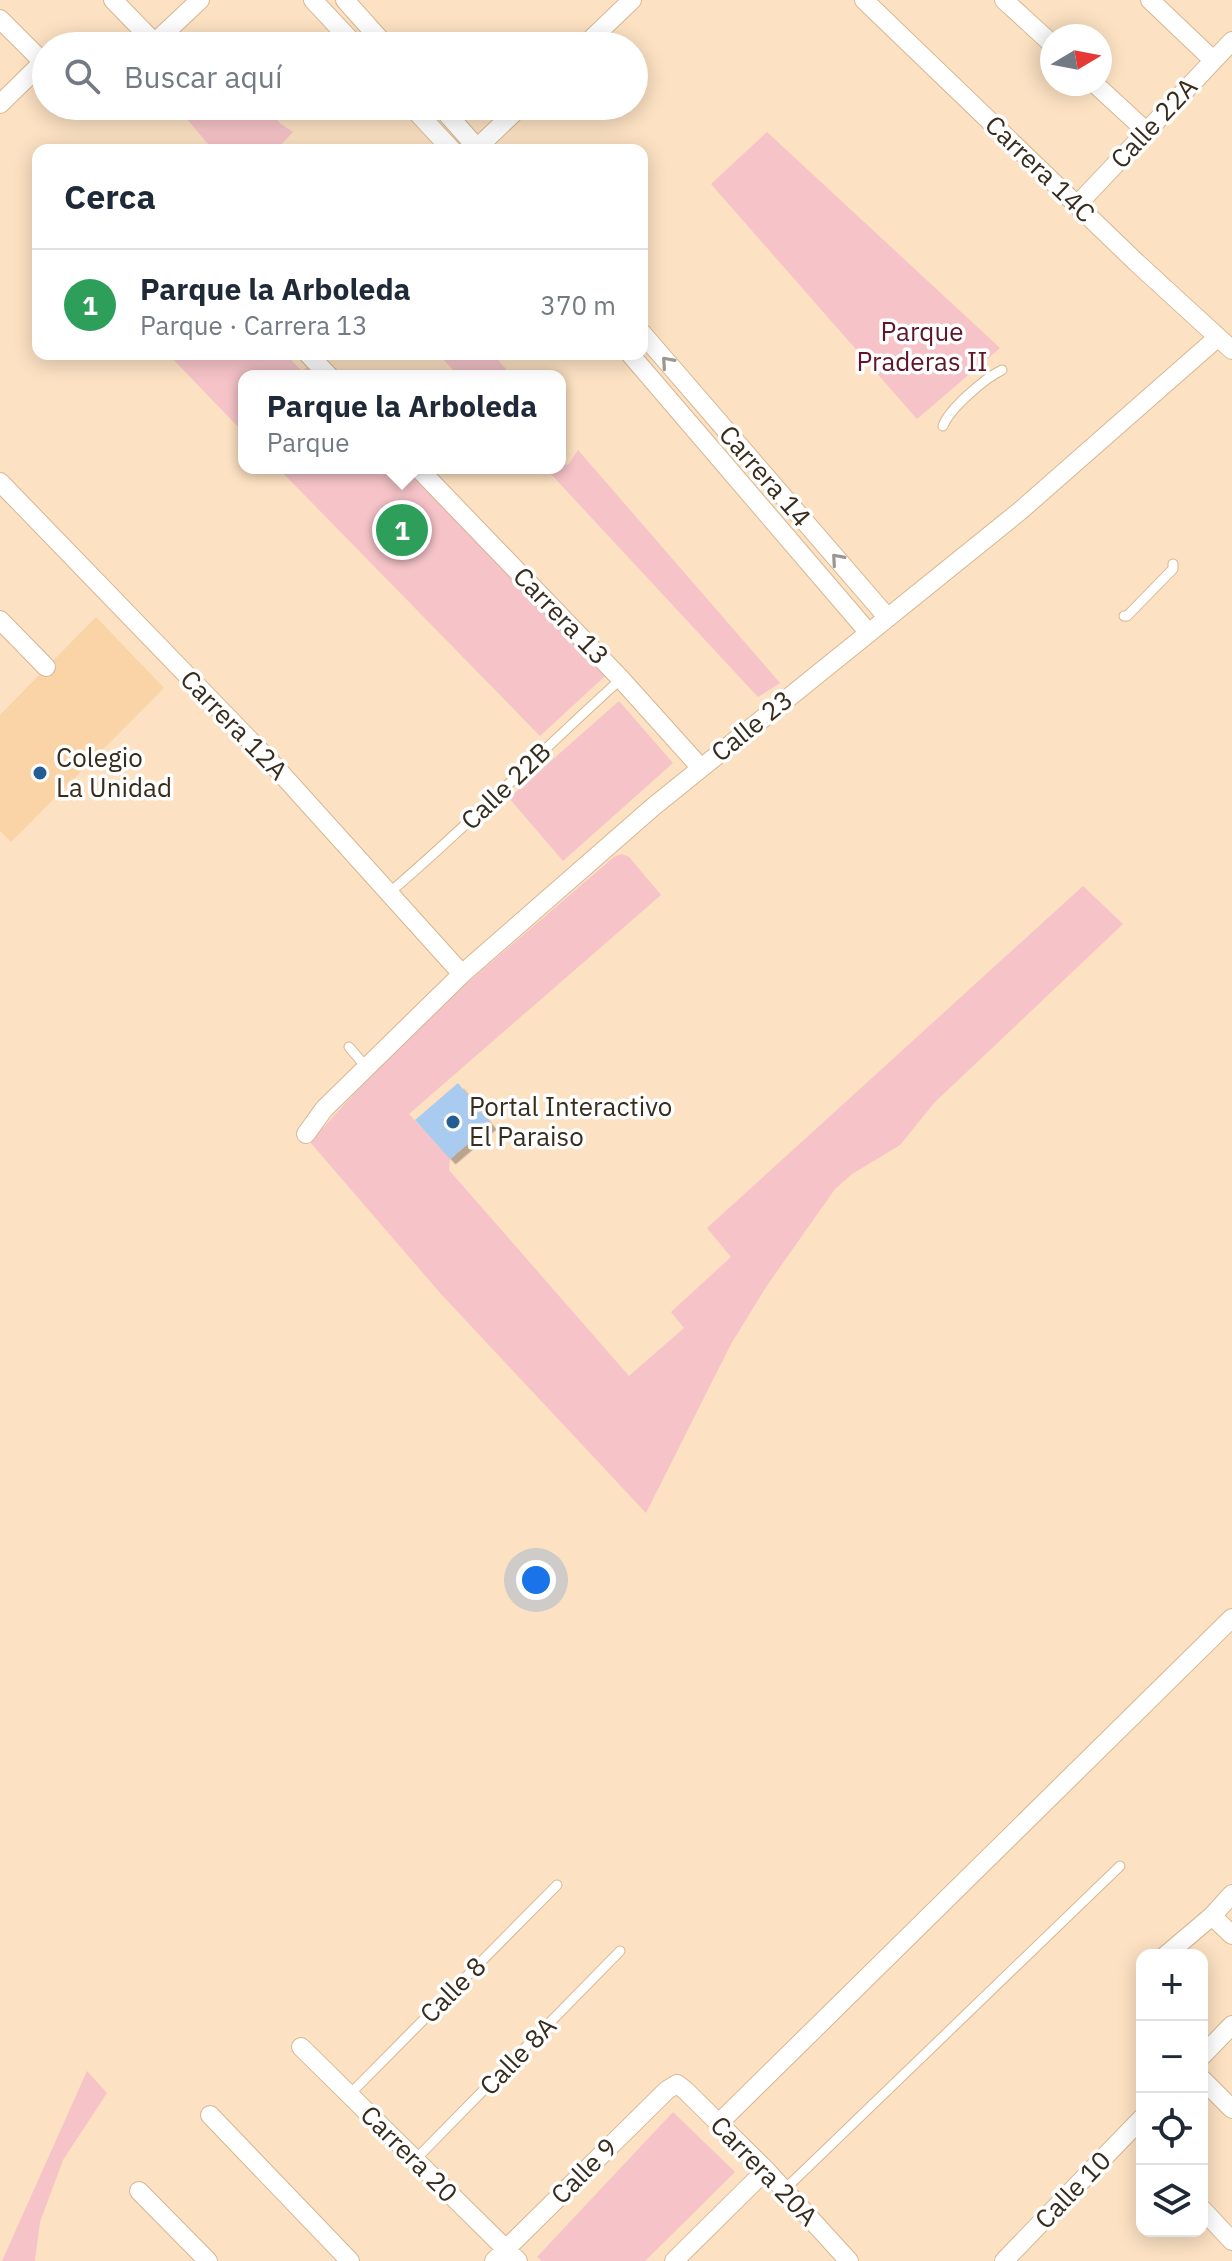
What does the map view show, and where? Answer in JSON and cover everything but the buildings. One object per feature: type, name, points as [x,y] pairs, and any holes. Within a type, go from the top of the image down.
[{"type":"street","points":[[113,0],[142,32]]},
{"type":"street","points":[[166,32],[200,0]]},
{"type":"street","points":[[313,0],[343,32]]},
{"type":"street","points":[[345,0],[374,32]]},
{"type":"street","points":[[599,32],[632,0]]},
{"type":"street","name":"Carrera 14C","points":[[864,0],[1224,344]]},
{"type":"street","points":[[1004,0],[1040,33]]},
{"type":"street","points":[[1150,0],[1213,60]]},
{"type":"street","points":[[0,19],[32,52]]},
{"type":"street","name":"Calle 22A","points":[[1077,205],[1232,41]]},
{"type":"street","points":[[0,104],[32,75]]},
{"type":"street","points":[[1108,96],[1146,131]]},
{"type":"street","points":[[424,120],[446,144]]},
{"type":"street","points":[[452,120],[474,144]]},
{"type":"street","points":[[483,144],[507,120]]},
{"type":"street","name":"Carrera 14","points":[[648,340],[888,618]]},
{"type":"street","name":"Calle 23","points":[[306,1134],[324,1109],[462,974],[701,768],[1224,344]]},
{"type":"street","name":"Carrera 14","points":[[635,360],[869,633]]},
{"type":"street","name":"Carrera 13","points":[[424,474],[621,679],[701,768]]},
{"type":"street","name":"Carrera 12A","points":[[0,482],[269,760],[462,974]]},
{"type":"street","points":[[3,630],[46,667]]},
{"type":"street","points":[[718,2124],[1232,1618]]},
{"type":"street","points":[[1173,1949],[1212,1916],[1232,1894]]},
{"type":"street","points":[[1212,1916],[1232,1935]]},
{"type":"street","points":[[1208,2050],[1232,2025]]},
{"type":"street","name":"Carrera 20","points":[[301,2047],[415,2160],[506,2257]]},
{"type":"street","name":"Carrera 20A","points":[[677,2084],[766,2170],[839,2258]]},
{"type":"street","name":"Calle 9","points":[[506,2257],[667,2090],[677,2084]]},
{"type":"street","points":[[1208,2085],[1232,2109]]},
{"type":"street","points":[[210,2115],[350,2261]]},
{"type":"street","name":"Calle 10","points":[[1004,2261],[1135,2125]]},
{"type":"street","points":[[674,2261],[766,2170]]},
{"type":"street","points":[[139,2191],[208,2261]]},
{"type":"street","points":[[1208,2215],[1232,2241]]},
{"type":"lane","points":[[943,426],[971,393],[1002,370]]},
{"type":"lane","points":[[1124,616],[1173,569],[1173,564]]},
{"type":"lane","name":"Calle 22B","points":[[389,893],[621,679]]},
{"type":"lane","points":[[349,1047],[367,1068]]},
{"type":"lane","points":[[784,2190],[1120,1866]]},
{"type":"lane","name":"Calle 8","points":[[349,2095],[557,1885]]},
{"type":"lane","name":"Calle 8A","points":[[415,2160],[620,1951]]},
{"type":"shaded area","name":"Colegio La Unidad","points":[[96,617],[164,688],[11,842],[0,831],[0,715]]},
{"type":"green space","points":[[188,120],[277,120],[293,132],[282,144],[208,144]]},
{"type":"green space","name":"Parque Praderas II","points":[[767,132],[1000,348],[917,419],[711,184]]},
{"type":"green space","points":[[174,360],[291,360],[301,370],[238,370],[238,427]]},
{"type":"green space","points":[[444,360],[498,360],[507,370],[453,370]]},
{"type":"green space","points":[[578,450],[780,683],[758,697],[551,474],[566,474],[566,465]]},
{"type":"green space","points":[[284,474],[412,474],[605,676],[540,736]]},
{"type":"green space","points":[[619,701],[673,763],[563,861],[509,798]]},
{"type":"green space","points":[[622,854],[629,857],[661,895],[409,1114],[450,1159],[449,1170],[629,1376],[684,1328],[671,1312],[731,1257],[707,1228],[1083,886],[1123,924],[934,1103],[900,1145],[852,1174],[835,1189],[766,1287],[731,1344],[646,1513],[441,1294],[310,1142],[372,1074],[466,984],[614,857]]},
{"type":"green space","points":[[87,2071],[107,2093],[63,2160],[40,2222],[35,2261],[2,2261]]},
{"type":"green space","points":[[673,2112],[735,2172],[645,2261],[542,2261],[537,2257]]},
{"type":"place","name":"Parque la Arboleda","points":[[402,530]]},
{"type":"place","name":"Colegio La Unidad","points":[[40,773]]},
{"type":"place","name":"Portal Interactivo El Paraiso","points":[[453,1122]]}]
